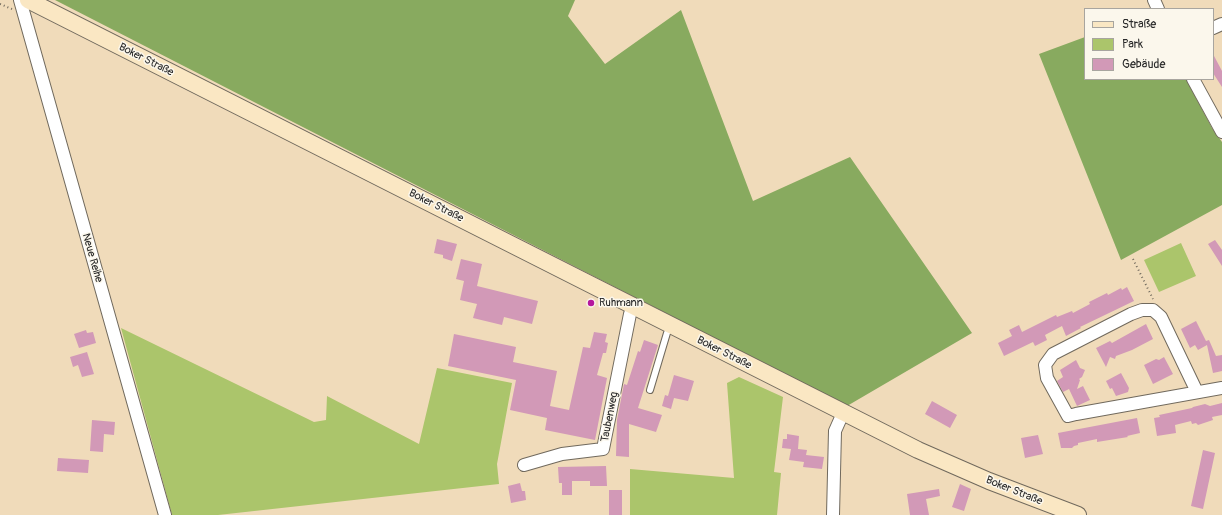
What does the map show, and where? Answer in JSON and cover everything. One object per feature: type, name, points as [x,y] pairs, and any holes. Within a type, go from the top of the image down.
[{"type":"main road","name":"Boker Straße","points":[[28,0],[918,450],[989,481],[1078,515]]},
{"type":"street","name":"Neue Reihe","points":[[20,0],[165,515]]},
{"type":"street","points":[[1194,80],[1222,132]]},
{"type":"street","name":"Taubenweg","points":[[524,465],[562,454],[603,449],[633,306]]},
{"type":"street","points":[[1197,392],[1161,317],[1153,310],[1142,310],[1131,314],[1052,354],[1045,365],[1047,378],[1061,406],[1068,416],[1222,388]]},
{"type":"street","points":[[833,515],[834,431],[843,413]]},
{"type":"lane","points":[[650,390],[667,332],[671,325]]},
{"type":"path","points":[[1133,259],[1155,302],[1153,310]]},
{"type":"green space","points":[[55,0],[575,0],[568,16],[605,64],[681,10],[753,201],[850,157],[972,333],[847,406]]},
{"type":"green space","points":[[1084,37],[1084,80],[1187,80],[1212,128],[1222,142],[1222,205],[1121,260],[1039,54]]},
{"type":"green space","points":[[1181,243],[1196,276],[1159,292],[1144,260]]},
{"type":"green space","points":[[121,328],[314,422],[326,420],[327,396],[419,444],[437,368],[512,383],[497,464],[499,484],[218,515],[172,515]]},
{"type":"green space","points":[[739,377],[783,397],[774,472],[781,473],[777,515],[630,515],[630,469],[734,478],[727,383]]},
{"type":"building","points":[[1214,56],[1222,71],[1222,87],[1214,75]]},
{"type":"building","points":[[437,239],[457,244],[452,261],[443,258],[443,255],[434,253]]},
{"type":"building","points":[[1215,240],[1222,250],[1222,266],[1208,244]]},
{"type":"building","points":[[461,259],[482,264],[477,286],[538,301],[532,324],[504,317],[502,325],[473,318],[477,304],[460,300],[464,281],[456,279]]},
{"type":"building","points":[[1127,287],[1134,301],[1080,327],[1081,328],[1066,336],[1062,326],[1045,335],[1047,340],[1035,346],[1033,342],[1004,356],[998,343],[1012,336],[1009,330],[1019,325],[1022,332],[1056,315],[1057,317],[1072,311],[1073,313],[1090,304],[1089,302],[1107,293],[1108,295],[1121,288],[1122,290]]},
{"type":"building","points":[[1196,321],[1206,341],[1209,340],[1216,356],[1222,355],[1222,371],[1213,373],[1207,345],[1198,350],[1195,345],[1190,348],[1181,329]]},
{"type":"building","points":[[1146,324],[1153,339],[1132,350],[1116,356],[1115,359],[1110,357],[1106,367],[1096,348],[1110,341],[1112,343]]},
{"type":"building","points":[[86,330],[87,333],[93,332],[96,343],[79,348],[74,334]]},
{"type":"building","points":[[594,332],[607,334],[605,342],[608,343],[606,353],[603,353],[597,375],[607,378],[595,440],[545,430],[547,418],[510,410],[516,380],[448,366],[454,334],[516,347],[513,362],[557,371],[550,406],[569,410],[583,347],[590,348]]},
{"type":"building","points":[[644,340],[658,345],[638,408],[662,415],[656,432],[629,424],[629,457],[616,456],[617,420],[624,384],[627,385],[638,351],[640,352]]},
{"type":"building","points":[[87,352],[94,374],[82,377],[78,365],[73,367],[70,357]]},
{"type":"building","points":[[1164,357],[1173,374],[1153,384],[1144,365]]},
{"type":"building","points":[[1076,360],[1080,368],[1085,370],[1082,377],[1079,379],[1077,389],[1083,386],[1090,400],[1077,406],[1069,389],[1063,392],[1057,381],[1063,377],[1060,370]]},
{"type":"building","points":[[1121,373],[1129,388],[1128,392],[1116,396],[1106,381]]},
{"type":"building","points":[[674,375],[694,381],[688,401],[674,398],[671,409],[662,406],[665,395],[668,396]]},
{"type":"building","points":[[932,401],[957,415],[950,428],[925,414]]},
{"type":"building","points":[[1222,403],[1222,415],[1212,417],[1213,420],[1198,425],[1196,423],[1192,424],[1191,421],[1175,425],[1176,433],[1157,436],[1154,418],[1160,417],[1159,415],[1205,404],[1210,406]]},
{"type":"building","points":[[1137,418],[1140,433],[1127,436],[1128,437],[1097,442],[1097,439],[1078,443],[1078,445],[1072,448],[1061,448],[1058,433]]},
{"type":"building","points":[[92,420],[115,422],[114,435],[104,434],[103,452],[90,451]]},
{"type":"building","points":[[787,434],[799,436],[798,449],[807,450],[806,455],[824,457],[822,469],[803,467],[804,462],[789,460],[791,449],[782,448],[783,439],[787,439]]},
{"type":"building","points":[[1038,435],[1043,454],[1025,458],[1021,438]]},
{"type":"building","points":[[1203,450],[1215,453],[1203,509],[1191,506]]},
{"type":"building","points":[[58,458],[89,460],[88,473],[57,471]]},
{"type":"building","points":[[606,466],[607,486],[590,486],[590,481],[572,481],[572,495],[562,495],[562,483],[559,483],[558,467]]},
{"type":"building","points":[[520,483],[522,491],[525,491],[526,500],[511,503],[508,486]]},
{"type":"building","points":[[960,484],[971,489],[964,511],[952,507]]},
{"type":"building","points":[[939,489],[940,496],[926,499],[929,515],[910,515],[907,494]]},
{"type":"building","points":[[609,490],[622,490],[622,515],[609,515]]},
{"type":"place","name":"Ruhmann","points":[[591,303]]}]
